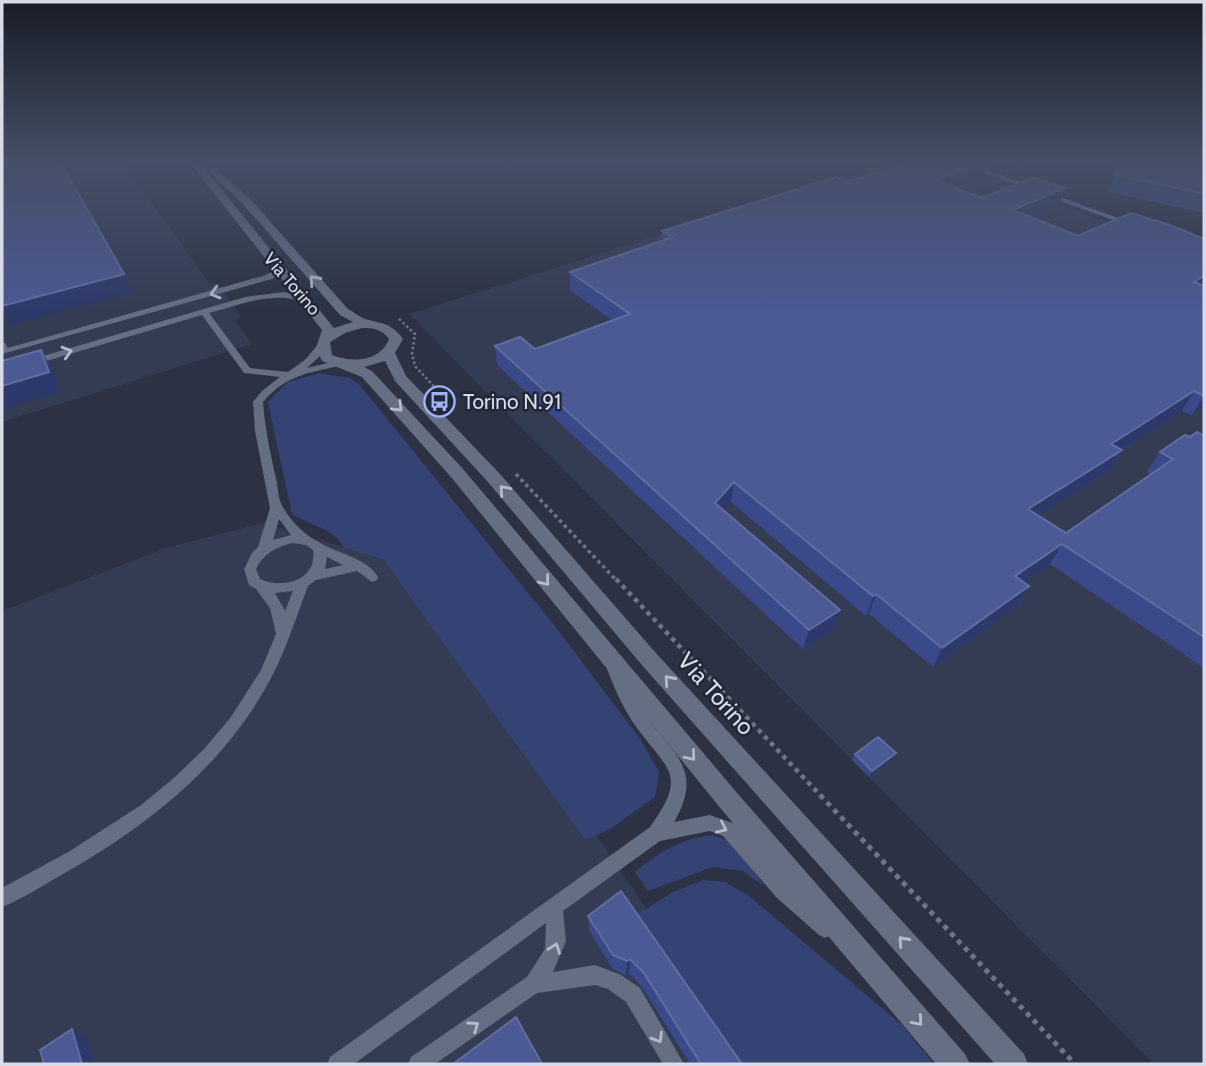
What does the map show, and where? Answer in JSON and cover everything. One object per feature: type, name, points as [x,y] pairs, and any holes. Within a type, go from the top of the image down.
[{"type":"main road","name":"Via Torino","points":[[234,213],[329,330],[323,343]]},
{"type":"main road","name":"Via Torino","points":[[256,213],[344,312],[365,324],[384,327],[394,334],[395,345],[388,353],[400,377],[494,478],[649,658],[1014,1064]]},
{"type":"main road","points":[[365,324],[341,329],[323,343],[324,355],[367,374],[418,429],[611,662],[955,1064]]},
{"type":"main road","points":[[343,363],[370,361],[388,353]]},
{"type":"lane","points":[[2,350],[269,277],[279,271]]},
{"type":"lane","points":[[2,371],[262,296],[303,298]]},
{"type":"lane","points":[[204,312],[247,370],[287,375],[343,363]]},
{"type":"lane","points":[[323,343],[310,362],[273,383],[257,402],[260,431],[276,508],[301,539],[360,566],[372,577]]},
{"type":"lane","points":[[264,549],[276,508]]},
{"type":"lane","points":[[281,634],[282,616],[274,601],[254,582],[250,569],[257,555],[264,549],[282,540],[301,539]]},
{"type":"lane","points":[[2,898],[121,831],[168,795],[224,739],[261,684],[307,580],[320,565],[322,559],[319,548]]},
{"type":"lane","points":[[262,587],[278,590],[360,566]]},
{"type":"lane","points":[[337,1064],[656,833],[677,797],[679,776],[675,763],[622,692],[611,662]]},
{"type":"lane","points":[[656,833],[710,823],[729,830],[783,892],[885,982]]},
{"type":"lane","points":[[418,1064],[534,984],[553,957],[559,938],[553,908]]},
{"type":"lane","points":[[534,984],[596,975],[614,982],[633,995],[674,1064]]},
{"type":"path","points":[[396,316],[412,328],[416,335],[413,361],[419,371],[457,412]]},
{"type":"path","points":[[514,472],[1075,1064]]},
{"type":"shaded area","points":[[2,213],[159,213],[209,283],[219,284],[241,316],[235,320],[252,344],[2,422]]},
{"type":"shaded area","points":[[731,213],[1082,213],[1204,259],[1204,1064],[1154,1064],[409,314]]},
{"type":"shaded area","points":[[320,373],[350,378],[359,384],[558,630],[641,740],[659,772],[655,797],[610,829],[585,840],[383,559],[344,548],[329,532],[292,514],[268,402],[288,382]]},
{"type":"shaded area","points":[[264,523],[383,559],[601,842],[752,1064],[2,1064],[2,611],[166,548]]},
{"type":"shaded area","points":[[713,835],[734,843],[765,887],[743,871],[713,867],[648,891],[635,872],[671,847],[691,839]]},
{"type":"shaded area","points":[[704,880],[725,882],[749,896],[901,1024],[934,1064],[739,1064],[635,916],[671,893]]},
{"type":"building","points":[[2,213],[89,213],[124,274],[2,306]]},
{"type":"building","points":[[721,213],[1020,213],[1078,236],[1131,213],[1204,239],[1204,276],[1194,282],[1204,286],[1204,396],[1194,391],[1111,444],[1122,450],[1028,509],[1066,533],[1173,459],[1160,452],[1185,435],[1190,437],[1197,432],[1204,436],[1204,637],[1062,544],[1015,576],[1029,586],[942,648],[876,594],[873,596],[734,482],[715,503],[840,610],[809,630],[495,346],[520,337],[535,349],[630,314],[570,272],[673,237],[662,231]]},
{"type":"building","points":[[41,350],[49,372],[2,386],[2,361]]},
{"type":"building","points":[[878,737],[896,753],[872,771],[855,754]]},
{"type":"building","points":[[621,891],[742,1064],[701,1064],[644,973],[630,959],[627,961],[613,955],[588,916]]},
{"type":"building","points":[[516,1017],[542,1064],[453,1064]]},
{"type":"building","points":[[72,1029],[82,1064],[44,1064],[40,1050]]},
{"type":"waterway","points":[[1098,213],[1121,221]]},
{"type":"place","name":"Torino N.91","points":[[440,402]]}]
